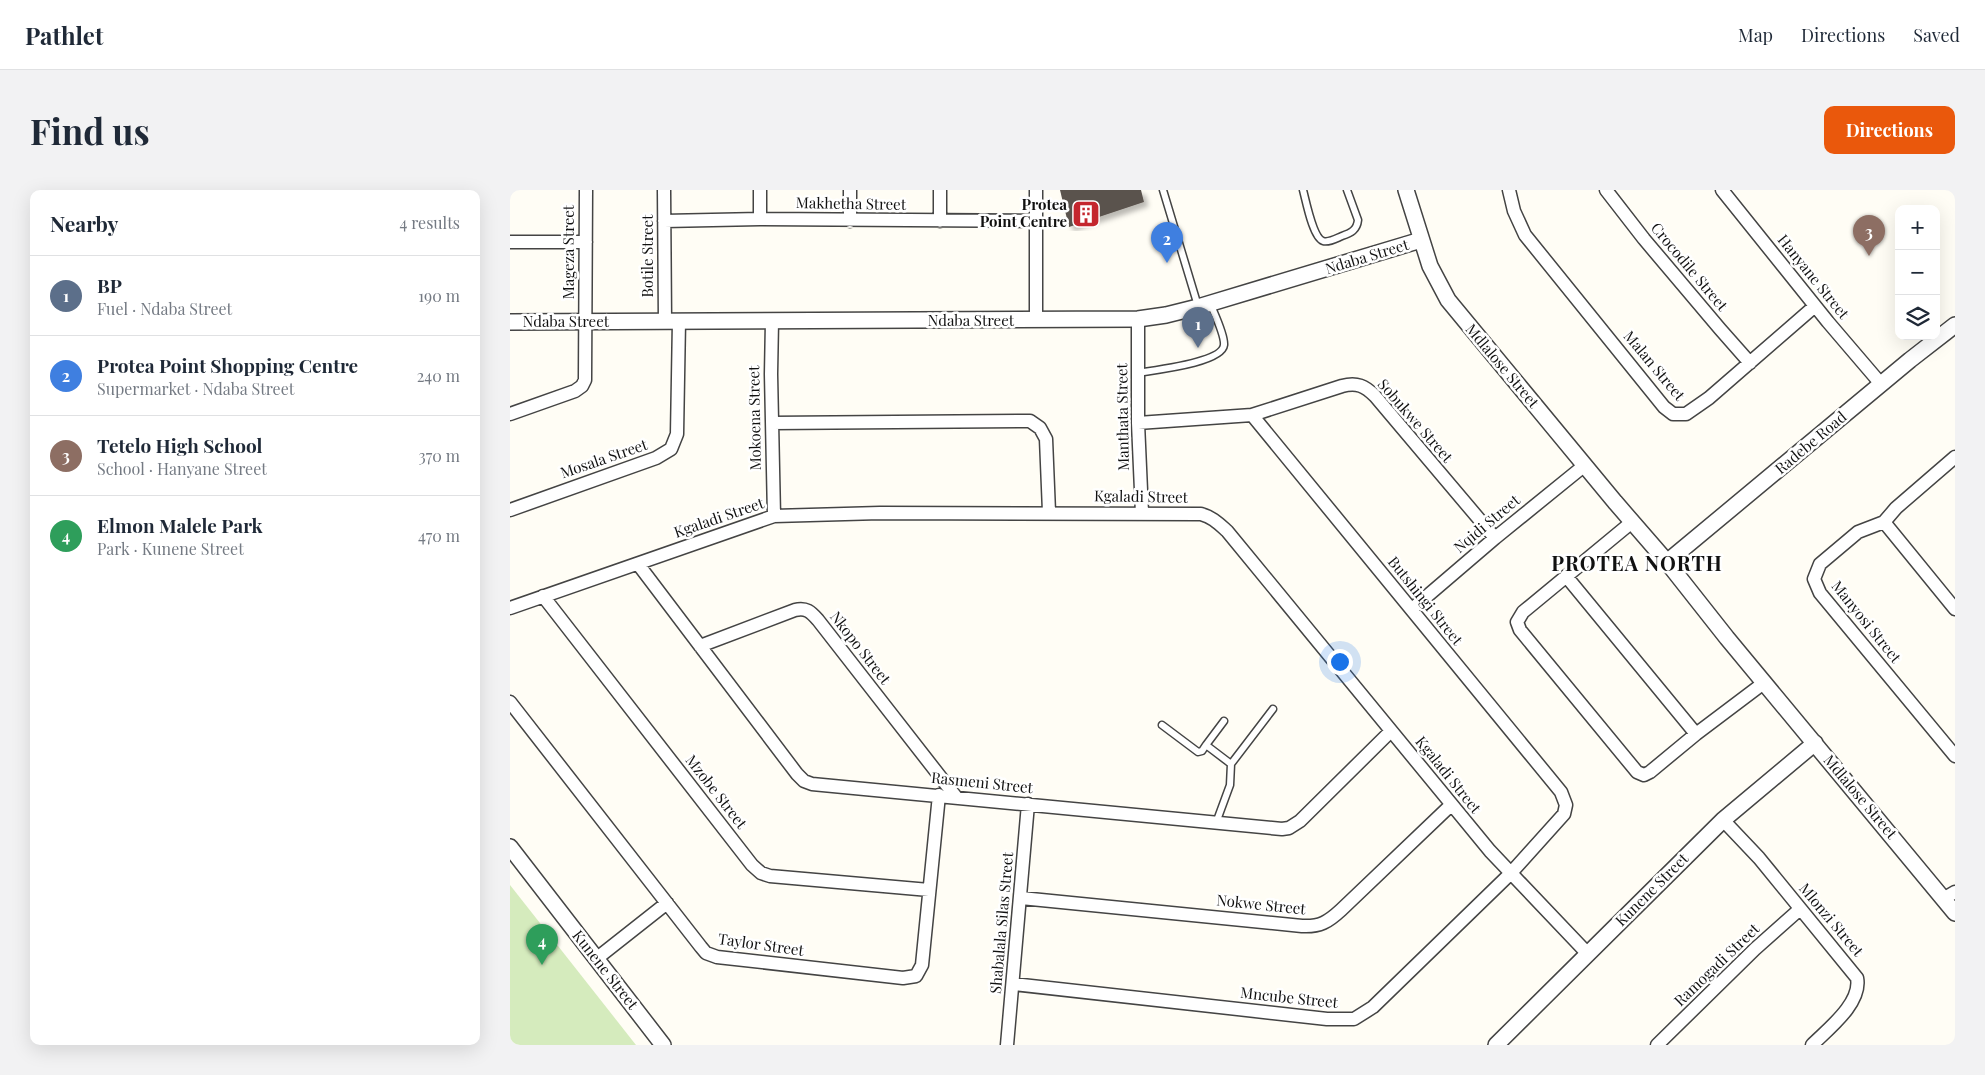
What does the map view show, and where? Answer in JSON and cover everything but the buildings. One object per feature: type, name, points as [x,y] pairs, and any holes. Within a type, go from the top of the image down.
[{"type":"street","name":"Mageza Street","points":[[510,414],[575,392],[582,386],[586,374],[586,190]]},
{"type":"street","name":"Botile Street","points":[[664,190],[664,221],[672,321]]},
{"type":"street","points":[[760,190],[760,219]]},
{"type":"street","points":[[850,190],[850,221]]},
{"type":"street","points":[[940,190],[940,221]]},
{"type":"street","points":[[1036,190],[1036,320]]},
{"type":"street","name":"Mdlalose Street","points":[[1406,190],[1432,272],[1448,300],[1667,562],[1815,743],[1949,895],[1955,913]]},
{"type":"street","name":"Malan Street","points":[[1509,190],[1514,212],[1525,235],[1670,412],[1680,415],[1691,411],[1815,306]]},
{"type":"street","name":"Crocodile Street","points":[[1606,190],[1720,330],[1750,362]]},
{"type":"street","name":"Hanyane Street","points":[[1722,190],[1815,306],[1881,384]]},
{"type":"street","name":"Makhetha Street","points":[[664,221],[760,219],[1036,221]]},
{"type":"street","name":"Ndaba Street","points":[[510,322],[1138,320],[1204,305],[1421,240]]},
{"type":"street","points":[[510,242],[586,242]]},
{"type":"street","name":"Manthata Street","points":[[1138,320],[1138,423],[1142,513]]},
{"type":"street","name":"Mosala Street","points":[[510,510],[656,458],[671,449],[677,434],[672,321]]},
{"type":"street","name":"Mokoena Street","points":[[772,321],[774,516]]},
{"type":"street","name":"Radebe Road","points":[[1667,562],[1955,325]]},
{"type":"street","name":"Sobukwe Street","points":[[1138,423],[1252,414],[1356,384],[1364,387],[1375,396],[1495,538]]},
{"type":"street","name":"Butshingi Street","points":[[1252,414],[1561,792],[1566,801],[1566,811]]},
{"type":"street","points":[[772,423],[1030,421],[1040,428],[1046,439],[1049,512]]},
{"type":"street","points":[[1954,460],[1896,508],[1884,522],[1955,609]]},
{"type":"street","name":"Nqidi Street","points":[[1412,609],[1585,465]]},
{"type":"street","name":"Kgaladi Street","points":[[510,608],[774,516],[1049,512],[1201,514],[1214,519],[1227,531],[1451,805],[1510,874],[1587,953]]},
{"type":"street","points":[[1632,522],[1521,614],[1518,619],[1518,627],[1637,772],[1644,776],[1650,772],[1696,734],[1765,682]]},
{"type":"street","name":"Manyosi Street","points":[[1884,522],[1858,532],[1820,564],[1816,572],[1816,584],[1820,593],[1955,756]]},
{"type":"street","name":"Rasmeni Street","points":[[638,564],[804,781],[816,784],[1278,830],[1292,826],[1391,731]]},
{"type":"street","points":[[1566,576],[1696,734]]},
{"type":"street","name":"Mzobe Street","points":[[543,596],[758,870],[770,876],[930,890]]},
{"type":"street","name":"Nkopo Street","points":[[700,646],[795,610],[809,611],[956,797]]},
{"type":"street","name":"Taylor Street","points":[[510,702],[701,948],[713,956],[908,978],[916,976],[922,967],[939,795]]},
{"type":"street","name":"Kunene Street","points":[[1496,1045],[1723,820],[1815,743]]},
{"type":"street","name":"Shabalala Silas Street","points":[[1007,1045],[1028,804]]},
{"type":"street","name":"Nokwe Street","points":[[1021,898],[1302,926],[1318,926],[1328,922],[1451,805]]},
{"type":"street","name":"Mncube Street","points":[[1013,984],[1327,1019],[1354,1019],[1373,1007],[1510,874],[1558,823],[1566,811]]},
{"type":"street","name":"Mlonzi Street","points":[[1723,820],[1759,858],[1852,970],[1858,983],[1854,1000],[1812,1045]]},
{"type":"street","name":"Kunene Street","points":[[510,847],[663,1045]]},
{"type":"street","points":[[596,959],[667,904]]},
{"type":"street","name":"Ramogadi Street","points":[[1657,1045],[1755,949],[1800,909]]},
{"type":"lane","points":[[1137,373],[1185,365],[1215,356],[1224,345],[1223,338],[1204,305],[1163,190]]},
{"type":"lane","points":[[1303,190],[1315,232],[1321,240],[1326,241],[1352,233],[1357,225],[1358,220],[1347,190]]},
{"type":"lane","points":[[1216,823],[1230,785],[1231,764],[1273,709]]},
{"type":"lane","points":[[1162,725],[1200,752],[1224,721]]},
{"type":"lane","points":[[1206,746],[1231,764]]},
{"type":"green space","points":[[510,885],[636,1045],[510,1045]]},
{"type":"place","name":"Protea Point Centre","points":[[1086,214]]},
{"type":"place","name":"Tetelo High School","points":[[1869,256]]},
{"type":"place","name":"Protea Point Shopping Centre","points":[[1167,263]]},
{"type":"place","name":"BP","points":[[1198,348]]},
{"type":"place","name":"Elmon Malele Park","points":[[542,965]]},
{"type":"district","name":"PROTEA NORTH","points":[[1637,564]]}]
